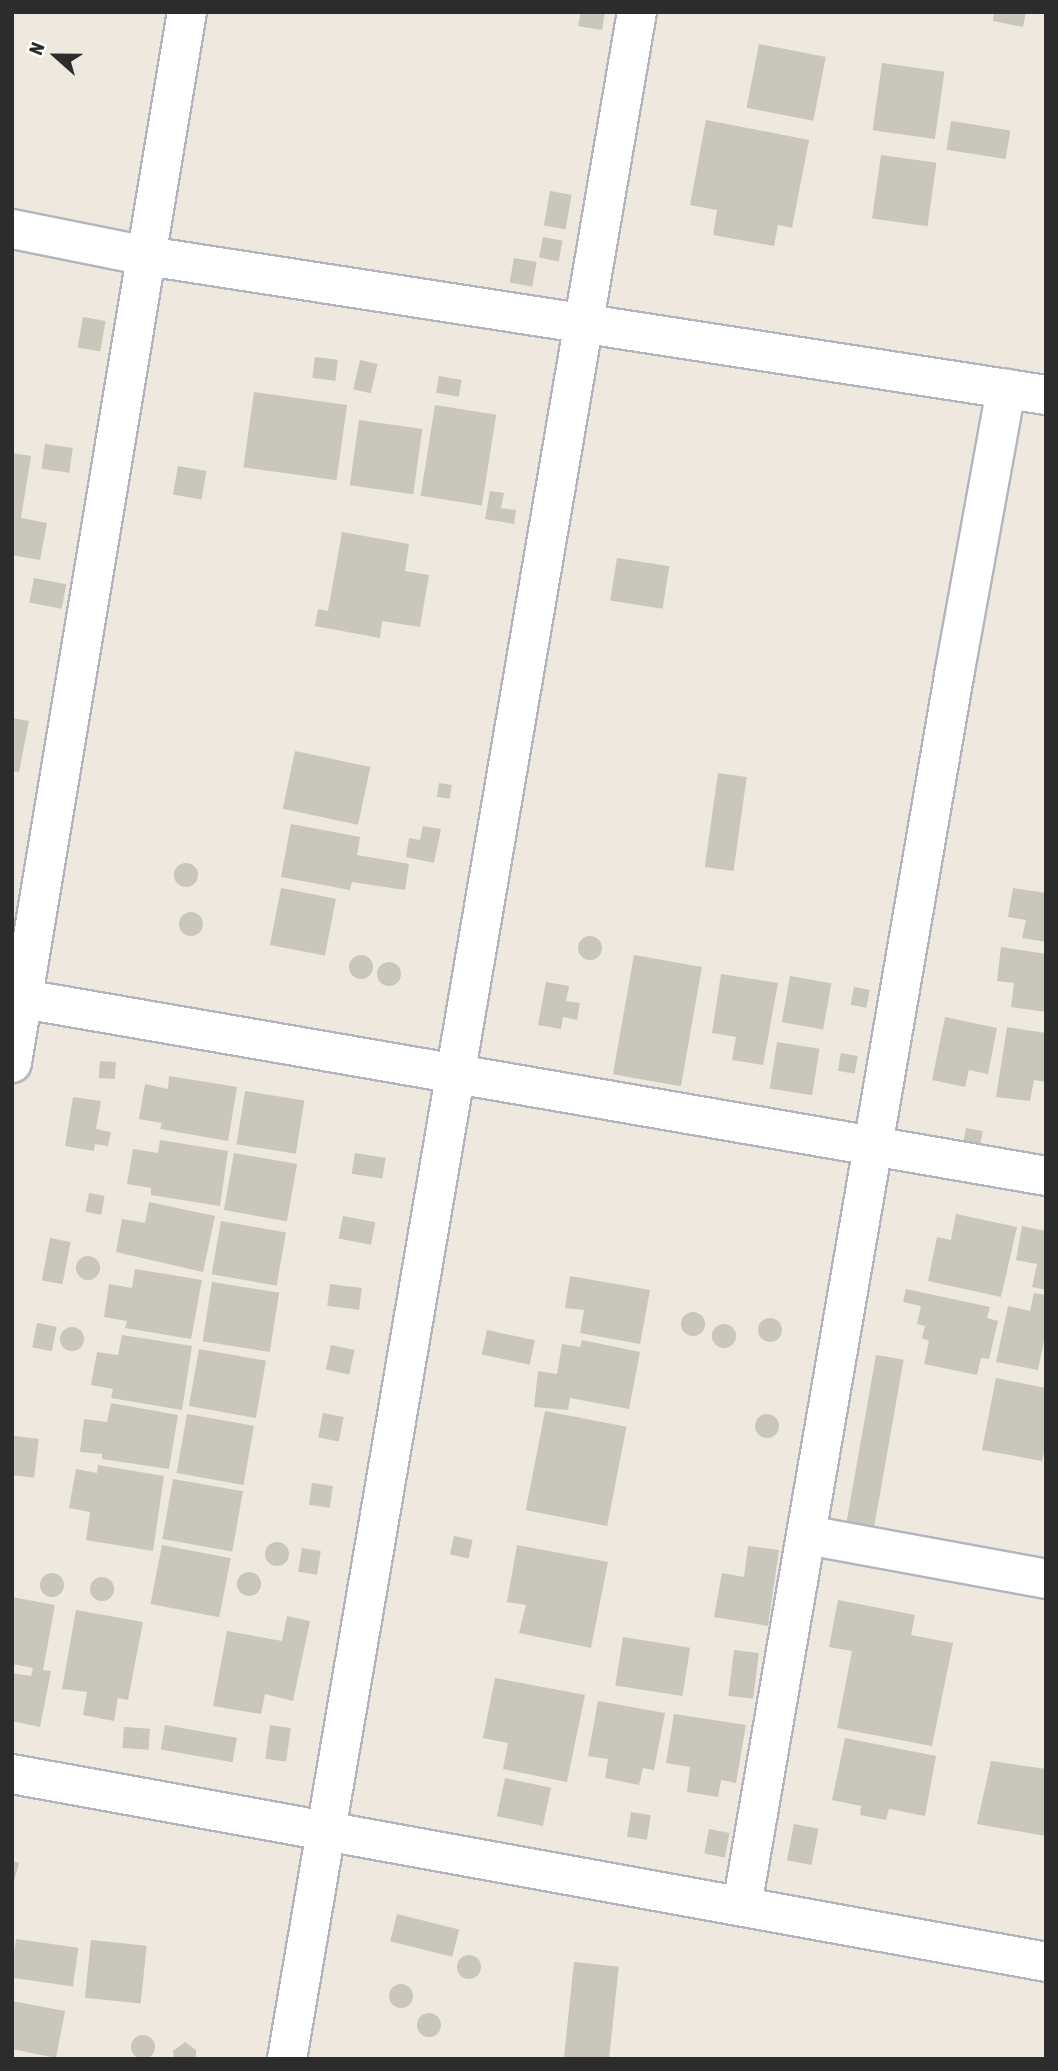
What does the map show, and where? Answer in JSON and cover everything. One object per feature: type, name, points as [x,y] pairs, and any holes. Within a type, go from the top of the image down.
[{"type":"street","points":[[12,1063],[18,998],[187,12]]},
{"type":"street","points":[[287,2059],[637,12]]},
{"type":"street","points":[[12,229],[147,256],[583,326],[1046,395]]},
{"type":"street","points":[[742,1906],[875,1146],[954,670],[1006,389]]},
{"type":"street","points":[[18,998],[1046,1176]]},
{"type":"street","points":[[807,1535],[1046,1579]]},
{"type":"street","points":[[12,1773],[1046,1962]]},
{"type":"building","points":[[581,12],[605,12],[602,30],[578,26]]},
{"type":"building","points":[[994,12],[1026,12],[1023,27],[993,21]]},
{"type":"building","points":[[759,44],[826,57],[813,121],[747,108]]},
{"type":"building","points":[[882,63],[944,72],[935,139],[873,130]]},
{"type":"building","points":[[706,120],[809,140],[792,228],[778,225],[774,246],[713,235],[717,210],[690,205]]},
{"type":"building","points":[[951,121],[1010,130],[1006,159],[946,150]]},
{"type":"building","points":[[881,155],[936,163],[928,226],[872,218]]},
{"type":"building","points":[[550,191],[572,195],[566,229],[544,225]]},
{"type":"building","points":[[543,237],[563,241],[559,261],[539,258]]},
{"type":"building","points":[[514,258],[537,262],[532,287],[510,283]]},
{"type":"building","points":[[83,317],[106,321],[100,352],[78,348]]},
{"type":"building","points":[[315,357],[338,360],[335,381],[312,378]]},
{"type":"building","points":[[360,360],[378,364],[371,393],[353,389]]},
{"type":"building","points":[[439,376],[462,380],[459,397],[436,393]]},
{"type":"building","points":[[254,392],[347,405],[337,480],[243,467]]},
{"type":"building","points":[[435,405],[496,415],[482,506],[421,496]]},
{"type":"building","points":[[359,420],[422,429],[413,494],[350,485]]},
{"type":"building","points":[[45,444],[73,448],[69,473],[42,469]]},
{"type":"building","points":[[12,453],[31,456],[21,518],[47,523],[40,560],[12,555]]},
{"type":"building","points":[[178,466],[207,471],[202,500],[173,495]]},
{"type":"building","points":[[490,491],[504,493],[501,508],[516,510],[514,524],[485,519]]},
{"type":"building","points":[[342,532],[409,544],[405,571],[429,575],[420,627],[382,621],[380,638],[315,626],[318,609],[328,611]]},
{"type":"building","points":[[617,558],[669,566],[663,609],[610,600]]},
{"type":"building","points":[[34,578],[66,584],[62,609],[29,603]]},
{"type":"building","points":[[12,718],[29,721],[19,772],[12,771]]},
{"type":"building","points":[[295,751],[370,767],[358,825],[283,809]]},
{"type":"building","points":[[718,773],[747,777],[733,871],[705,867]]},
{"type":"building","points":[[439,783],[452,785],[450,799],[437,797]]},
{"type":"building","points":[[291,824],[360,837],[357,855],[409,864],[405,890],[352,882],[350,890],[281,877]]},
{"type":"building","points":[[423,826],[441,829],[434,863],[406,857],[409,838],[420,840]]},
{"type":"building","points":[[186,863],[197,870],[198,875],[191,886],[186,887],[175,880],[174,875],[181,864]]},
{"type":"building","points":[[281,888],[336,899],[325,956],[270,945]]},
{"type":"building","points":[[1013,888],[1046,893],[1046,942],[1022,938],[1026,920],[1008,917]]},
{"type":"building","points":[[191,912],[202,919],[203,924],[196,935],[191,936],[180,929],[179,924],[186,913]]},
{"type":"building","points":[[590,936],[598,940],[602,948],[598,956],[590,960],[582,956],[578,948],[582,940]]},
{"type":"building","points":[[1001,947],[1046,954],[1046,1012],[1011,1007],[1014,983],[997,981]]},
{"type":"building","points":[[361,955],[372,962],[373,967],[366,978],[361,979],[350,972],[349,967],[356,956]]},
{"type":"building","points":[[634,955],[702,967],[681,1086],[613,1074]]},
{"type":"building","points":[[389,962],[400,969],[401,974],[394,985],[389,986],[378,979],[377,974],[384,963]]},
{"type":"building","points":[[721,974],[778,983],[763,1065],[732,1060],[736,1037],[712,1033]]},
{"type":"building","points":[[790,976],[831,983],[823,1030],[782,1022]]},
{"type":"building","points":[[546,982],[569,986],[566,1001],[580,1003],[577,1020],[563,1017],[561,1029],[538,1025]]},
{"type":"building","points":[[854,987],[870,990],[866,1008],[851,1005]]},
{"type":"building","points":[[945,1017],[997,1028],[988,1074],[969,1070],[965,1087],[932,1080]]},
{"type":"building","points":[[1007,1027],[1046,1033],[1046,1082],[1034,1080],[1030,1101],[996,1097]]},
{"type":"building","points":[[777,1042],[819,1049],[812,1095],[770,1088]]},
{"type":"building","points":[[841,1053],[858,1056],[855,1074],[838,1071]]},
{"type":"building","points":[[100,1061],[116,1062],[115,1079],[99,1078]]},
{"type":"building","points":[[169,1076],[237,1087],[228,1141],[160,1129],[162,1123],[139,1119],[145,1084],[168,1089]]},
{"type":"building","points":[[245,1091],[304,1100],[296,1154],[237,1144]]},
{"type":"building","points":[[73,1097],[101,1101],[96,1129],[111,1132],[108,1146],[95,1144],[94,1151],[65,1146]]},
{"type":"building","points":[[966,1128],[983,1131],[980,1149],[963,1146]]},
{"type":"building","points":[[160,1140],[228,1151],[220,1206],[151,1195],[151,1188],[127,1184],[133,1149],[158,1153]]},
{"type":"building","points":[[234,1153],[297,1164],[287,1221],[224,1210]]},
{"type":"building","points":[[355,1153],[386,1158],[382,1179],[352,1174]]},
{"type":"building","points":[[89,1193],[105,1196],[101,1215],[85,1212]]},
{"type":"building","points":[[149,1202],[215,1216],[203,1272],[116,1252],[122,1219],[145,1223]]},
{"type":"building","points":[[956,1214],[1017,1227],[1001,1297],[928,1281],[937,1237],[951,1240]]},
{"type":"building","points":[[343,1216],[375,1222],[371,1245],[339,1239]]},
{"type":"building","points":[[221,1221],[286,1232],[277,1286],[212,1274]]},
{"type":"building","points":[[1022,1226],[1046,1231],[1046,1290],[1032,1287],[1037,1264],[1016,1260]]},
{"type":"building","points":[[50,1238],[71,1242],[62,1284],[42,1280]]},
{"type":"building","points":[[88,1256],[96,1260],[100,1268],[96,1276],[88,1280],[80,1276],[76,1268],[80,1260]]},
{"type":"building","points":[[135,1269],[202,1280],[191,1339],[125,1328],[127,1321],[104,1317],[109,1284],[132,1288]]},
{"type":"building","points":[[570,1276],[650,1290],[640,1344],[580,1333],[584,1310],[565,1308]]},
{"type":"building","points":[[212,1282],[279,1293],[270,1352],[203,1341]]},
{"type":"building","points":[[330,1284],[362,1288],[359,1310],[327,1306]]},
{"type":"building","points":[[906,1289],[990,1307],[987,1318],[998,1321],[989,1359],[981,1358],[977,1375],[924,1364],[929,1341],[922,1338],[925,1326],[917,1324],[921,1306],[903,1302]]},
{"type":"building","points":[[1034,1293],[1046,1295],[1046,1331],[1038,1370],[996,1362],[1008,1306],[1030,1311]]},
{"type":"building","points":[[693,1312],[704,1319],[705,1324],[698,1335],[693,1336],[682,1329],[681,1324],[688,1313]]},
{"type":"building","points":[[770,1318],[778,1322],[782,1330],[778,1338],[770,1342],[762,1338],[758,1330],[762,1322]]},
{"type":"building","points":[[37,1323],[57,1327],[52,1351],[32,1348]]},
{"type":"building","points":[[724,1324],[732,1328],[736,1336],[732,1344],[724,1348],[716,1344],[712,1336],[716,1328]]},
{"type":"building","points":[[72,1327],[83,1334],[84,1339],[77,1350],[72,1351],[61,1344],[60,1339],[67,1328]]},
{"type":"building","points":[[487,1330],[535,1340],[530,1365],[482,1354]]},
{"type":"building","points":[[122,1335],[192,1346],[182,1410],[111,1398],[113,1389],[91,1385],[97,1352],[118,1355]]},
{"type":"building","points":[[582,1340],[640,1352],[629,1409],[570,1398],[568,1410],[534,1407],[538,1371],[557,1374],[562,1344],[580,1347]]},
{"type":"building","points":[[331,1345],[354,1350],[349,1374],[326,1369]]},
{"type":"building","points":[[199,1349],[266,1361],[256,1418],[189,1406]]},
{"type":"building","points":[[876,1355],[904,1360],[873,1533],[845,1528]]},
{"type":"building","points":[[996,1378],[1046,1388],[1046,1442],[1042,1461],[982,1450]]},
{"type":"building","points":[[111,1403],[178,1415],[169,1469],[102,1459],[102,1454],[80,1452],[84,1419],[107,1422]]},
{"type":"building","points":[[545,1411],[626,1427],[607,1526],[526,1510]]},
{"type":"building","points":[[323,1413],[344,1417],[339,1442],[318,1438]]},
{"type":"building","points":[[187,1414],[254,1426],[244,1485],[177,1473]]},
{"type":"building","points":[[767,1414],[775,1418],[779,1426],[775,1434],[767,1438],[759,1434],[755,1426],[759,1418]]},
{"type":"building","points":[[14,1436],[39,1439],[34,1478],[12,1475]]},
{"type":"building","points":[[98,1465],[164,1476],[153,1551],[86,1540],[90,1512],[69,1508],[76,1469],[97,1473]]},
{"type":"building","points":[[173,1479],[243,1491],[232,1551],[162,1539]]},
{"type":"building","points":[[312,1483],[333,1486],[330,1508],[309,1505]]},
{"type":"building","points":[[454,1536],[473,1540],[469,1559],[450,1555]]},
{"type":"building","points":[[277,1542],[285,1546],[289,1554],[285,1562],[277,1566],[269,1562],[265,1554],[269,1546]]},
{"type":"building","points":[[162,1545],[231,1558],[219,1617],[151,1604]]},
{"type":"building","points":[[517,1545],[608,1562],[591,1648],[519,1633],[526,1605],[507,1602]]},
{"type":"building","points":[[748,1546],[779,1550],[768,1626],[714,1617],[722,1573],[744,1577]]},
{"type":"building","points":[[302,1548],[321,1551],[317,1575],[298,1572]]},
{"type":"building","points":[[249,1572],[260,1579],[261,1584],[254,1595],[249,1596],[238,1589],[237,1584],[244,1573]]},
{"type":"building","points":[[52,1573],[60,1577],[64,1585],[60,1593],[52,1597],[44,1593],[40,1585],[44,1577]]},
{"type":"building","points":[[102,1577],[110,1581],[114,1589],[110,1597],[102,1601],[94,1597],[90,1589],[94,1581]]},
{"type":"building","points":[[12,1597],[55,1605],[43,1670],[51,1671],[40,1727],[12,1721],[12,1673],[31,1676],[33,1668],[12,1664]]},
{"type":"building","points":[[838,1600],[915,1615],[911,1635],[953,1643],[932,1746],[837,1728],[852,1651],[829,1647]]},
{"type":"building","points":[[76,1610],[143,1622],[128,1700],[118,1698],[114,1721],[83,1715],[87,1692],[62,1689]]},
{"type":"building","points":[[287,1616],[310,1621],[293,1701],[265,1694],[261,1714],[213,1706],[227,1631],[282,1641]]},
{"type":"building","points":[[623,1637],[690,1648],[682,1696],[615,1685]]},
{"type":"building","points":[[734,1650],[759,1653],[753,1699],[728,1696]]},
{"type":"building","points":[[495,1678],[585,1695],[567,1782],[503,1769],[508,1743],[483,1738]]},
{"type":"building","points":[[598,1701],[665,1713],[654,1770],[643,1768],[639,1785],[605,1778],[608,1759],[588,1756]]},
{"type":"building","points":[[674,1714],[746,1725],[736,1783],[721,1780],[718,1797],[687,1792],[690,1767],[666,1763]]},
{"type":"building","points":[[165,1725],[237,1738],[233,1762],[161,1750]]},
{"type":"building","points":[[270,1725],[291,1728],[286,1762],[265,1759]]},
{"type":"building","points":[[124,1727],[150,1729],[148,1750],[123,1748]]},
{"type":"building","points":[[845,1738],[936,1756],[925,1816],[889,1809],[886,1820],[860,1815],[861,1806],[832,1800]]},
{"type":"building","points":[[991,1761],[1046,1769],[1046,1836],[977,1824]]},
{"type":"building","points":[[505,1778],[551,1788],[543,1826],[497,1816]]},
{"type":"building","points":[[631,1812],[651,1815],[647,1840],[627,1837]]},
{"type":"building","points":[[794,1824],[819,1829],[811,1865],[787,1860]]},
{"type":"building","points":[[709,1829],[730,1833],[725,1858],[704,1854]]},
{"type":"building","points":[[12,1861],[19,1863],[13,1885],[12,1885]]},
{"type":"building","points":[[397,1914],[459,1929],[452,1957],[390,1941]]},
{"type":"building","points":[[16,1939],[78,1948],[73,1986],[12,1978]]},
{"type":"building","points":[[91,1940],[147,1946],[141,2004],[85,1998]]},
{"type":"building","points":[[469,1955],[477,1959],[481,1967],[477,1975],[469,1979],[461,1975],[457,1967],[461,1959]]},
{"type":"building","points":[[574,1962],[619,1967],[609,2059],[564,2058]]},
{"type":"building","points":[[401,1984],[409,1988],[413,1996],[409,2004],[401,2008],[393,2004],[389,1996],[393,1988]]},
{"type":"building","points":[[12,2001],[65,2011],[56,2058],[12,2049]]},
{"type":"building","points":[[429,2013],[440,2020],[441,2025],[434,2036],[429,2037],[418,2030],[417,2025],[424,2014]]},
{"type":"building","points":[[143,2035],[151,2039],[155,2047],[151,2055],[143,2059],[135,2055],[131,2047],[135,2039]]},
{"type":"building","points":[[185,2042],[196,2050],[196,2059],[174,2059],[173,2051]]}]
